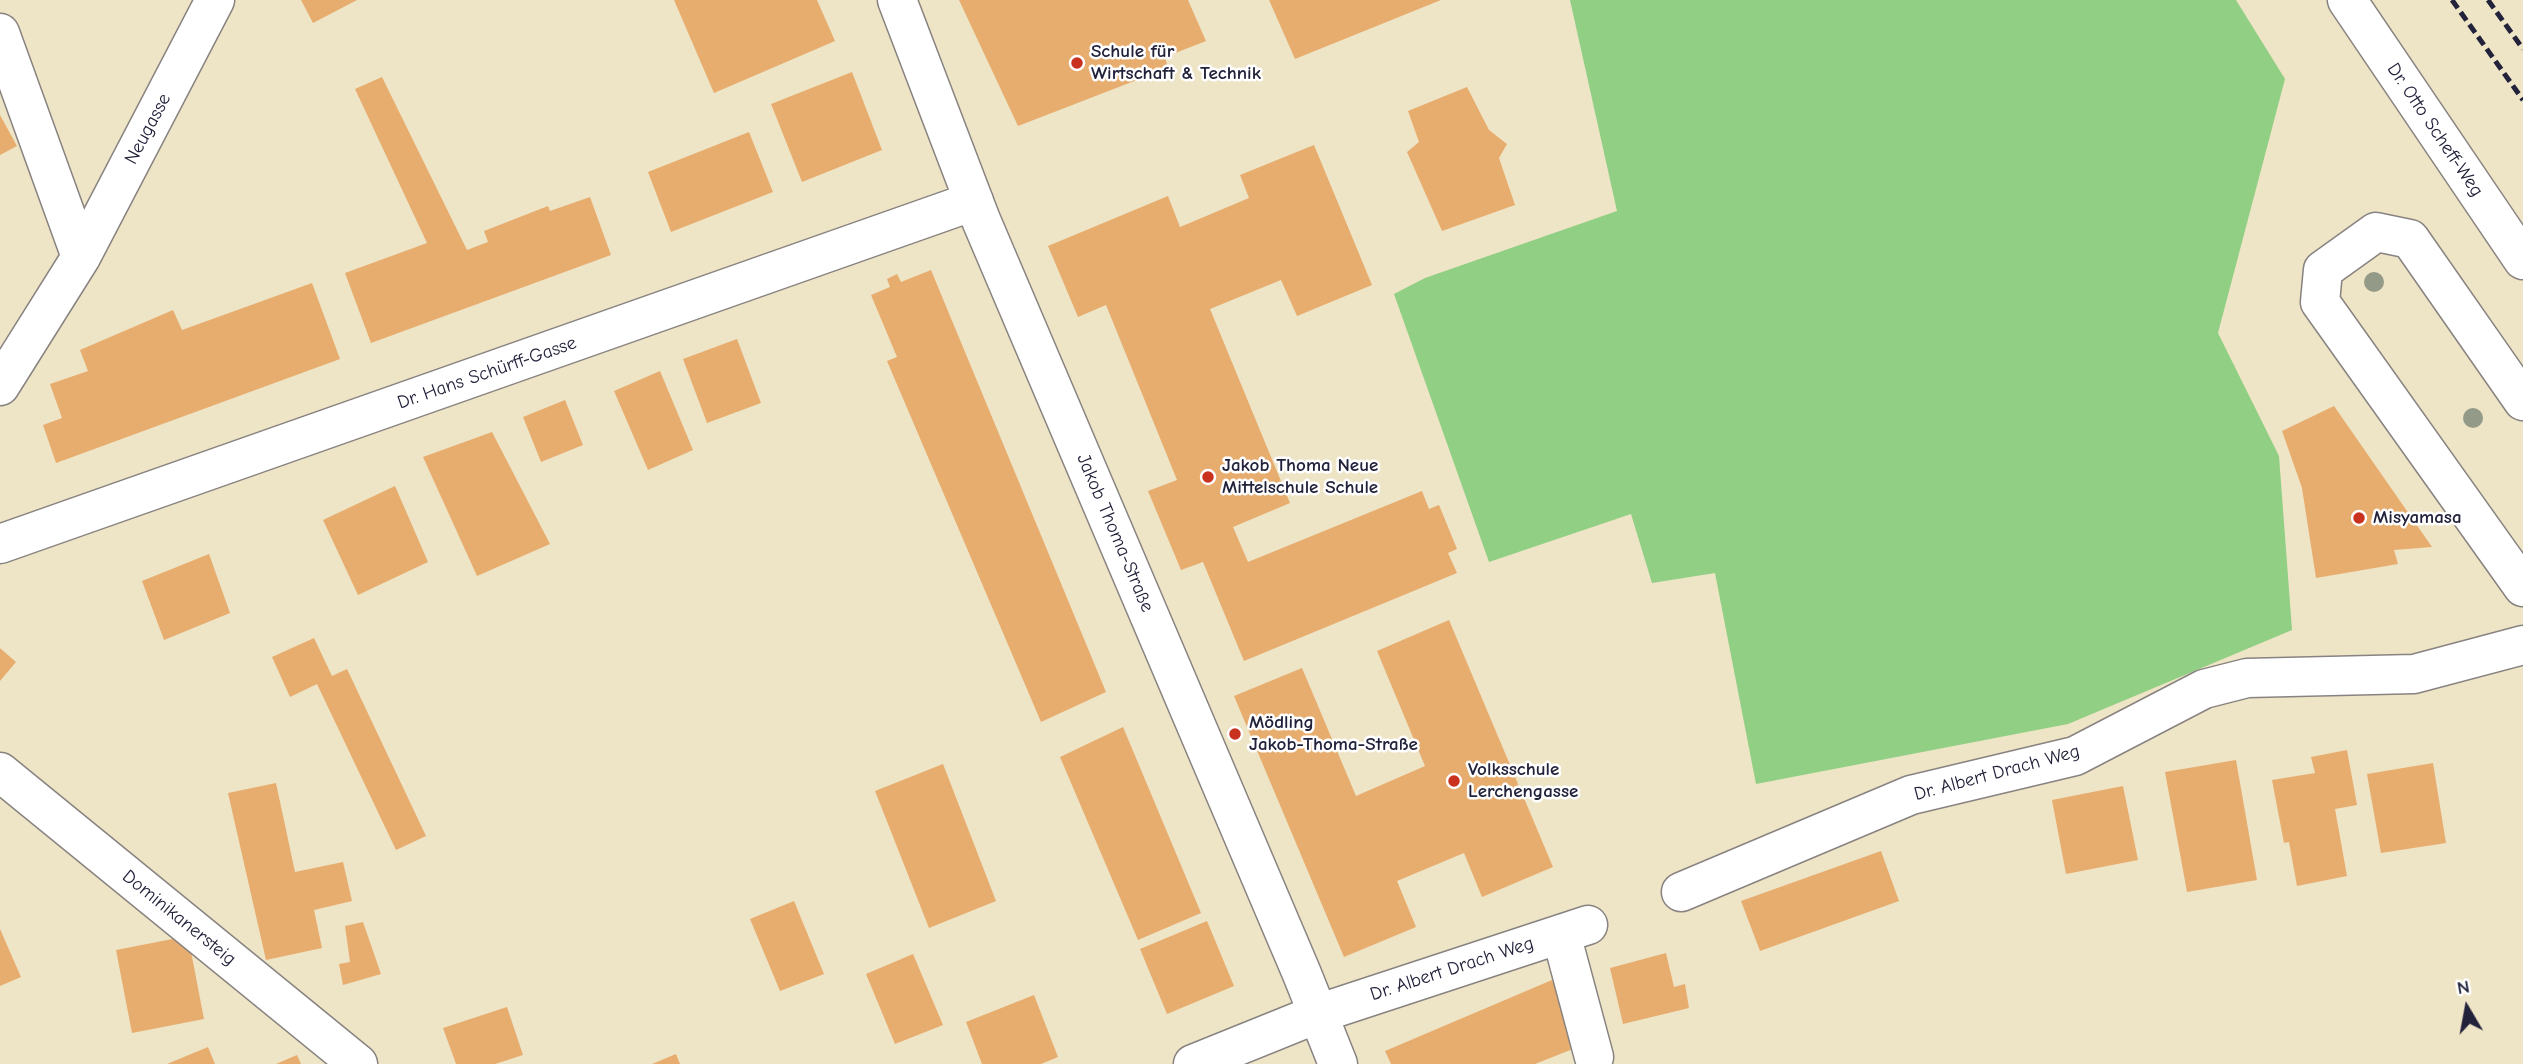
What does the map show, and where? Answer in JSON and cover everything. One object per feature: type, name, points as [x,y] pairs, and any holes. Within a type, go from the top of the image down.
[{"type":"street","name":"Neugasse","points":[[0,386],[81,257],[215,0]]},
{"type":"street","name":"Jakob Thoma-Straße","points":[[897,0],[974,201],[1297,961],[1338,1064]]},
{"type":"street","name":"Dr. Otto Scheff-Weg","points":[[2347,0],[2523,260]]},
{"type":"street","points":[[0,33],[81,257]]},
{"type":"street","name":"Dr. Hans Schürff-Gasse","points":[[0,544],[974,201]]},
{"type":"street","points":[[2523,401],[2410,239],[2376,232],[2323,270],[2320,302],[2523,587]]},
{"type":"street","name":"Dr. Albert Drach Weg","points":[[1681,892],[1911,795],[2075,756],[2204,689],[2247,678],[2414,674],[2523,645]]},
{"type":"street","name":"Dominikanersteig","points":[[0,772],[358,1064]]},
{"type":"street","name":"Dr. Albert Drach Weg","points":[[1193,1064],[1317,1014],[1574,929],[1594,1057]]},
{"type":"green space","points":[[1570,0],[2236,0],[2285,79],[2218,333],[2279,456],[2292,630],[2068,724],[1756,784],[1715,573],[1652,583],[1631,514],[1489,562],[1394,294],[1425,278],[1617,211]]},
{"type":"building","points":[[301,0],[357,0],[313,23]]},
{"type":"building","points":[[674,0],[817,0],[835,41],[714,93]]},
{"type":"building","name":"Schule für Wirtschaft & Technik","points":[[959,0],[1188,0],[1206,41],[1165,57],[1168,68],[1018,126]]},
{"type":"building","name":"Schule für Wirtschaft & Technik","points":[[1269,0],[1441,0],[1295,59]]},
{"type":"building","points":[[852,72],[882,150],[802,182],[771,104]]},
{"type":"building","points":[[382,77],[467,250],[488,242],[484,231],[548,206],[550,211],[590,197],[611,255],[371,343],[345,273],[427,243],[355,89]]},
{"type":"building","points":[[1467,87],[1489,130],[1507,144],[1499,158],[1515,205],[1442,231],[1407,152],[1419,142],[1408,111]]},
{"type":"building","points":[[0,115],[17,146],[0,155]]},
{"type":"building","points":[[749,132],[773,192],[671,232],[648,172]]},
{"type":"building","points":[[1314,145],[1372,285],[1297,316],[1281,280],[1210,309],[1290,503],[1233,527],[1248,562],[1422,491],[1429,509],[1439,505],[1457,549],[1448,553],[1457,573],[1244,661],[1203,562],[1181,570],[1148,491],[1177,480],[1106,305],[1078,317],[1048,246],[1168,196],[1180,227],[1249,198],[1240,175]]},
{"type":"building","points":[[931,270],[1106,692],[1041,722],[887,361],[897,357],[871,295],[890,287],[887,279],[897,274],[901,282]]},
{"type":"building","points":[[312,283],[340,359],[56,463],[43,425],[62,418],[50,384],[88,371],[80,350],[173,310],[182,330]]},
{"type":"building","points":[[737,339],[761,403],[707,423],[683,359]]},
{"type":"building","points":[[660,371],[693,450],[648,470],[614,391]]},
{"type":"building","points":[[565,400],[583,445],[541,462],[523,417]]},
{"type":"building","name":"Misyamasa","points":[[2334,406],[2432,547],[2394,550],[2398,564],[2316,578],[2302,488],[2282,431]]},
{"type":"building","points":[[492,432],[550,544],[477,576],[423,457]]},
{"type":"building","points":[[395,486],[428,562],[358,595],[323,520]]},
{"type":"building","points":[[209,554],[230,613],[164,640],[142,581]]},
{"type":"building","name":"Volksschule Lerchengasse","points":[[1449,620],[1553,867],[1482,897],[1464,853],[1397,881],[1416,927],[1344,957],[1234,696],[1302,668],[1356,796],[1425,766],[1377,651]]},
{"type":"building","points":[[314,638],[332,676],[347,669],[426,836],[396,850],[317,684],[290,697],[272,657]]},
{"type":"building","points":[[0,648],[16,662],[0,681]]},
{"type":"building","points":[[1123,727],[1201,913],[1138,940],[1060,757]]},
{"type":"building","points":[[2347,750],[2357,805],[2335,809],[2347,876],[2297,886],[2289,842],[2284,843],[2272,780],[2315,773],[2311,757]]},
{"type":"building","points":[[2236,760],[2257,880],[2187,892],[2165,772]]},
{"type":"building","points":[[2433,763],[2446,843],[2381,853],[2367,774]]},
{"type":"building","points":[[943,764],[996,901],[929,928],[875,791]]},
{"type":"building","points":[[276,783],[295,872],[343,862],[352,901],[314,910],[322,948],[266,960],[228,793]]},
{"type":"building","points":[[2123,786],[2138,860],[2066,874],[2052,800]]},
{"type":"building","points":[[1881,851],[1899,901],[1760,951],[1741,901]]},
{"type":"building","points":[[794,901],[824,974],[780,991],[750,919]]},
{"type":"building","points":[[1207,921],[1234,986],[1167,1014],[1140,949]]},
{"type":"building","points":[[363,922],[381,974],[343,985],[339,964],[350,962],[345,926]]},
{"type":"building","points":[[0,929],[21,977],[0,986]]},
{"type":"building","points":[[188,936],[204,1019],[132,1033],[116,950]]},
{"type":"building","points":[[1666,953],[1674,987],[1685,984],[1689,1008],[1623,1024],[1610,968]]},
{"type":"building","points":[[913,954],[943,1025],[895,1044],[866,974]]},
{"type":"building","points":[[1552,980],[1583,1045],[1535,1064],[1391,1064],[1385,1051]]},
{"type":"building","points":[[1034,995],[1058,1057],[1041,1064],[982,1064],[966,1022]]},
{"type":"building","points":[[507,1007],[523,1055],[495,1064],[456,1064],[443,1028]]},
{"type":"building","points":[[208,1047],[215,1064],[167,1064]]},
{"type":"building","points":[[676,1054],[680,1064],[652,1064]]},
{"type":"building","points":[[297,1055],[301,1064],[276,1064]]},
{"type":"railway","points":[[2452,0],[2523,100]]},
{"type":"railway","points":[[2488,0],[2523,49]]},
{"type":"place","name":"Schule für Wirtschaft & Technik","points":[[1077,63]]},
{"type":"place","name":"Jakob Thoma Neue Mittelschule Schule","points":[[1208,477]]},
{"type":"place","name":"Misyamasa","points":[[2359,518]]},
{"type":"place","name":"Mödling Jakob-Thoma-Straße","points":[[1235,734]]},
{"type":"place","name":"Volksschule Lerchengasse","points":[[1454,781]]}]
